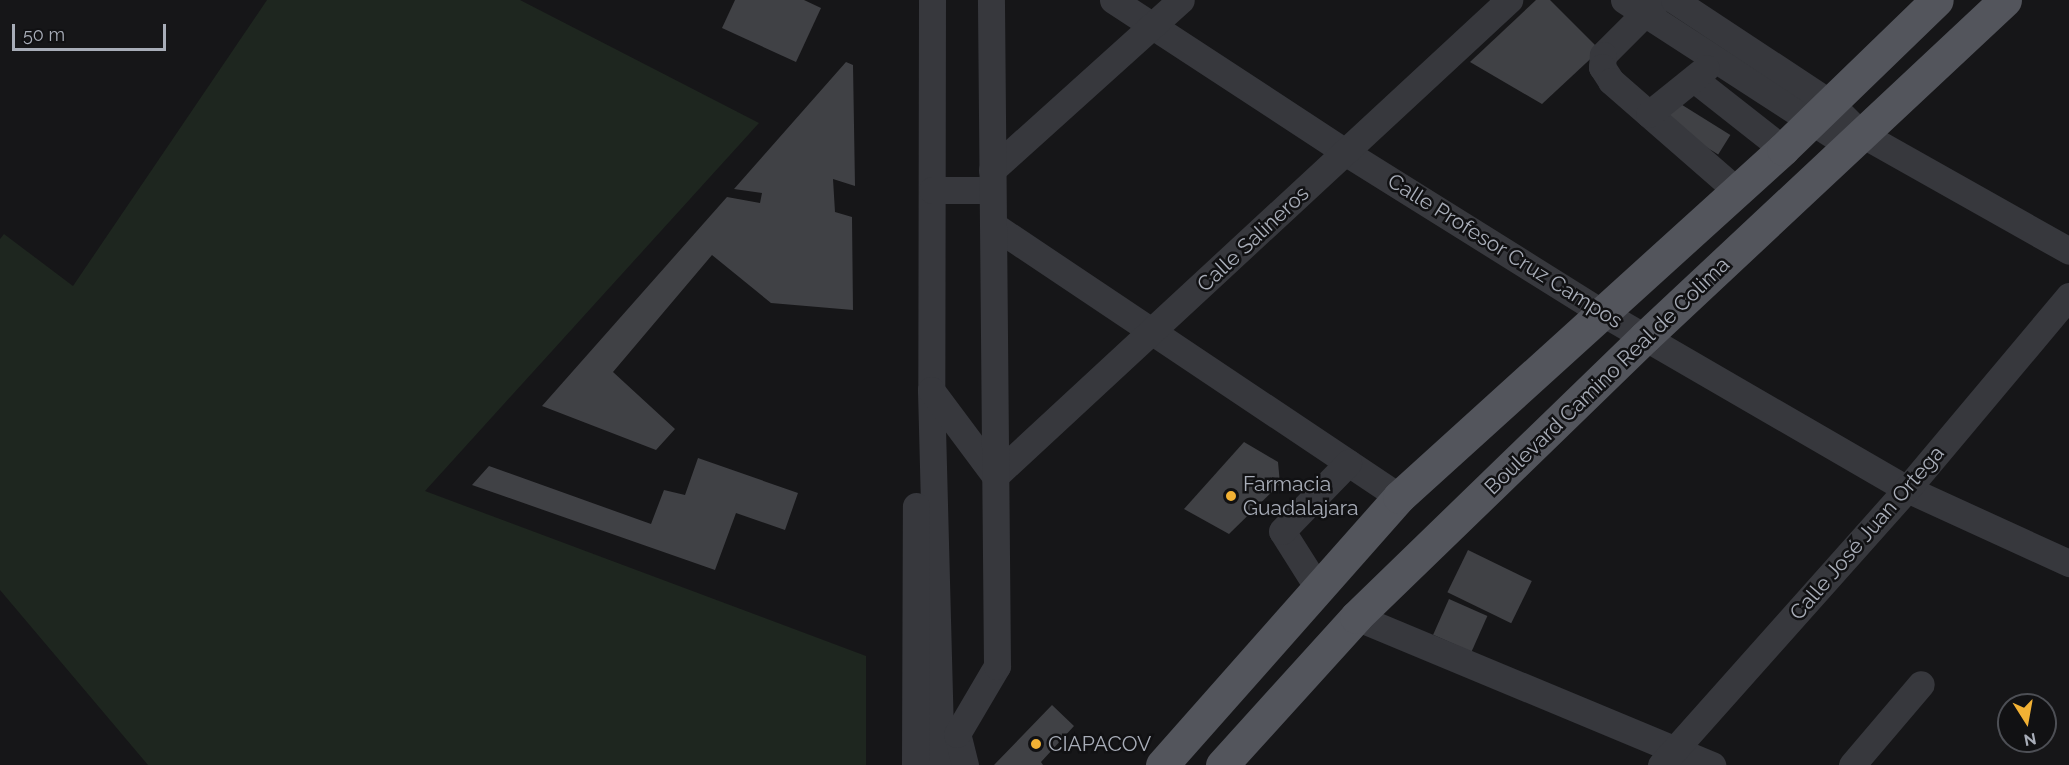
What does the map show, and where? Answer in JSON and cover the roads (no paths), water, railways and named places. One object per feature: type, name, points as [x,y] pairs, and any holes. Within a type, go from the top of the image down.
[{"type":"main road","points":[[1162,765],[1399,497],[1783,149],[1937,0]]},
{"type":"main road","name":"Boulevard Camino Real de Colima","points":[[1222,765],[1356,617],[1645,337],[2005,0]]},
{"type":"street","points":[[932,0],[931,390],[949,734],[941,765]]},
{"type":"street","points":[[949,734],[997,666],[991,0]]},
{"type":"street","name":"Calle Profesor Cruz Campos","points":[[1113,0],[1344,152],[1604,313],[1907,489],[2069,563]]},
{"type":"street","points":[[932,190],[992,180],[1181,0]]},
{"type":"street","name":"Calle Salineros","points":[[995,476],[1509,0]]},
{"type":"street","points":[[1674,0],[1854,139],[2069,251]]},
{"type":"street","points":[[1737,191],[1611,81],[1602,67],[1603,55],[1642,4],[1717,60],[1820,112]]},
{"type":"street","points":[[1649,114],[1717,60]]},
{"type":"street","points":[[1694,79],[1783,149]]},
{"type":"street","points":[[993,225],[1399,497]]},
{"type":"street","name":"Calle José Juan Ortega","points":[[1667,757],[1907,489],[2069,297]]},
{"type":"street","points":[[931,390],[995,476]]},
{"type":"street","points":[[915,765],[916,430],[931,390]]},
{"type":"street","points":[[1318,588],[1282,531],[1348,463]]},
{"type":"street","points":[[1356,617],[1667,757],[1712,765]]},
{"type":"street","points":[[1852,765],[1921,684]]},
{"type":"street","points":[[949,734],[965,765]]},
{"type":"place","name":"Farmacia Guadalajara","points":[[1231,496]]},
{"type":"place","name":"CIAPACOV","points":[[1036,744]]}]
